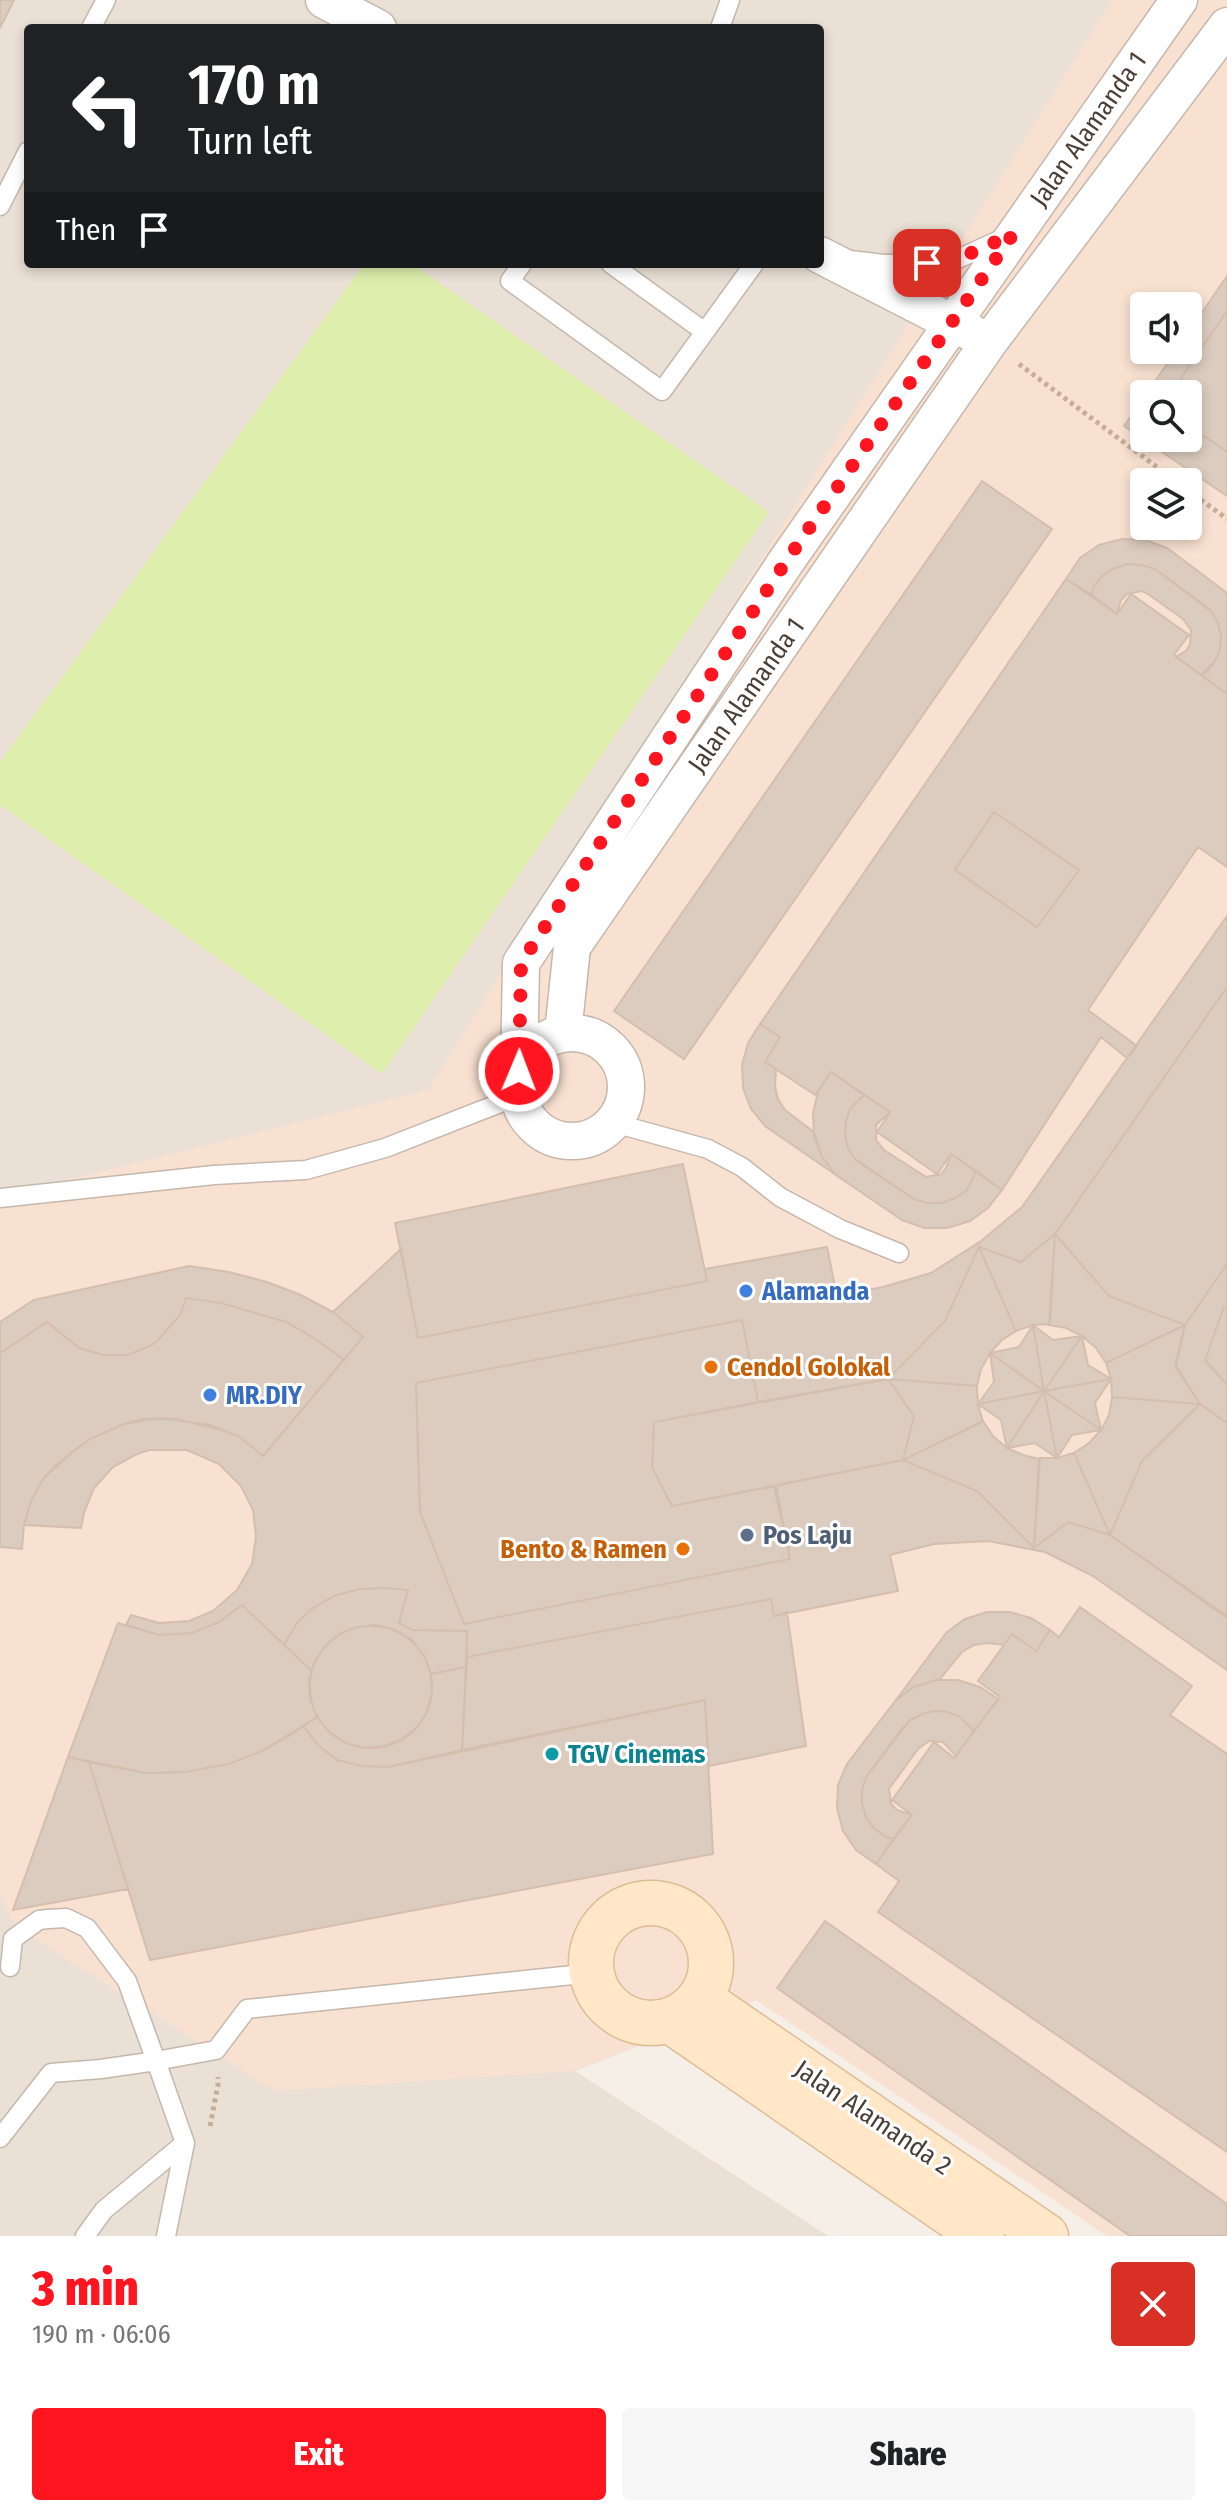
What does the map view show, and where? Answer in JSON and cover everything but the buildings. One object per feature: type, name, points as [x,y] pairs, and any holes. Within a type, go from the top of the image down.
[{"type":"street","points":[[324,0],[370,24]]},
{"type":"street","name":"Jalan Alamanda 1","points":[[519,1084],[521,963],[785,563],[1179,0]]},
{"type":"street","name":"Jalan Alamanda 1","points":[[563,1033],[572,947],[989,342],[1227,26]]},
{"type":"street","points":[[824,257],[989,342]]},
{"type":"street","points":[[563,1033],[589,1035],[612,1049],[625,1073],[626,1099],[614,1123],[595,1138],[568,1142],[545,1134],[527,1118],[519,1084],[536,1046],[563,1033]]},
{"type":"street","points":[[649,1903],[669,1905],[688,1915],[701,1928],[709,1945],[712,1964],[709,1982],[684,2010],[649,2023],[629,2019],[611,2008],[598,1992],[592,1973],[592,1952],[598,1934],[612,1918],[629,1907],[649,1903]]},
{"type":"street","name":"Jalan Alamanda 2","points":[[684,2010],[982,2236]]},
{"type":"street","name":"Jalan Alamanda 2","points":[[684,2010],[1046,2236]]},
{"type":"lane","points":[[93,24],[106,0]]},
{"type":"lane","points":[[721,24],[730,0]]},
{"type":"lane","points":[[0,206],[24,159]]},
{"type":"lane","points":[[824,256],[884,264],[949,263],[1013,234]]},
{"type":"lane","points":[[519,268],[510,281],[662,391],[751,268]]},
{"type":"lane","points":[[617,268],[705,332]]},
{"type":"lane","points":[[0,1198],[214,1175],[306,1170],[385,1148],[519,1084]]},
{"type":"lane","points":[[614,1123],[708,1149],[742,1167],[780,1197],[840,1229],[899,1253]]},
{"type":"lane","points":[[10,1967],[13,1939],[39,1920],[66,1918],[87,1928],[127,1981],[185,2143],[166,2236]]},
{"type":"lane","points":[[0,2138],[51,2073],[101,2069],[216,2050],[247,2009],[592,1973]]},
{"type":"lane","points":[[85,2236],[104,2210],[185,2143]]},
{"type":"path","points":[[989,342],[1158,468]]},
{"type":"path","points":[[1202,500],[1227,519]]},
{"type":"shaded area","points":[[0,0],[1227,0],[1202,518],[1202,468],[1130,468],[1130,540],[1201,540],[1119,2236],[756,2000],[575,2071],[828,2236],[0,2236]]},
{"type":"shaded area","points":[[1112,0],[1227,0],[1227,2236],[1107,2236],[756,2000],[574,2071],[275,2091],[15,1926],[0,1893],[0,1197],[428,1090]]},
{"type":"green space","points":[[361,268],[418,268],[769,512],[382,1074],[0,805],[0,762]]},
{"type":"place","name":"Alamanda","points":[[746,1291]]},
{"type":"place","name":"Cendol Golokal","points":[[711,1367]]},
{"type":"place","name":"MR.DIY","points":[[210,1395]]},
{"type":"place","name":"Pos Laju","points":[[747,1535]]},
{"type":"place","name":"Bento & Ramen","points":[[683,1549]]},
{"type":"place","name":"TGV Cinemas","points":[[552,1754]]},
{"type":"route","points":[[519,1071],[521,963],[785,563],[1013,234],[949,263],[927,263]]}]
